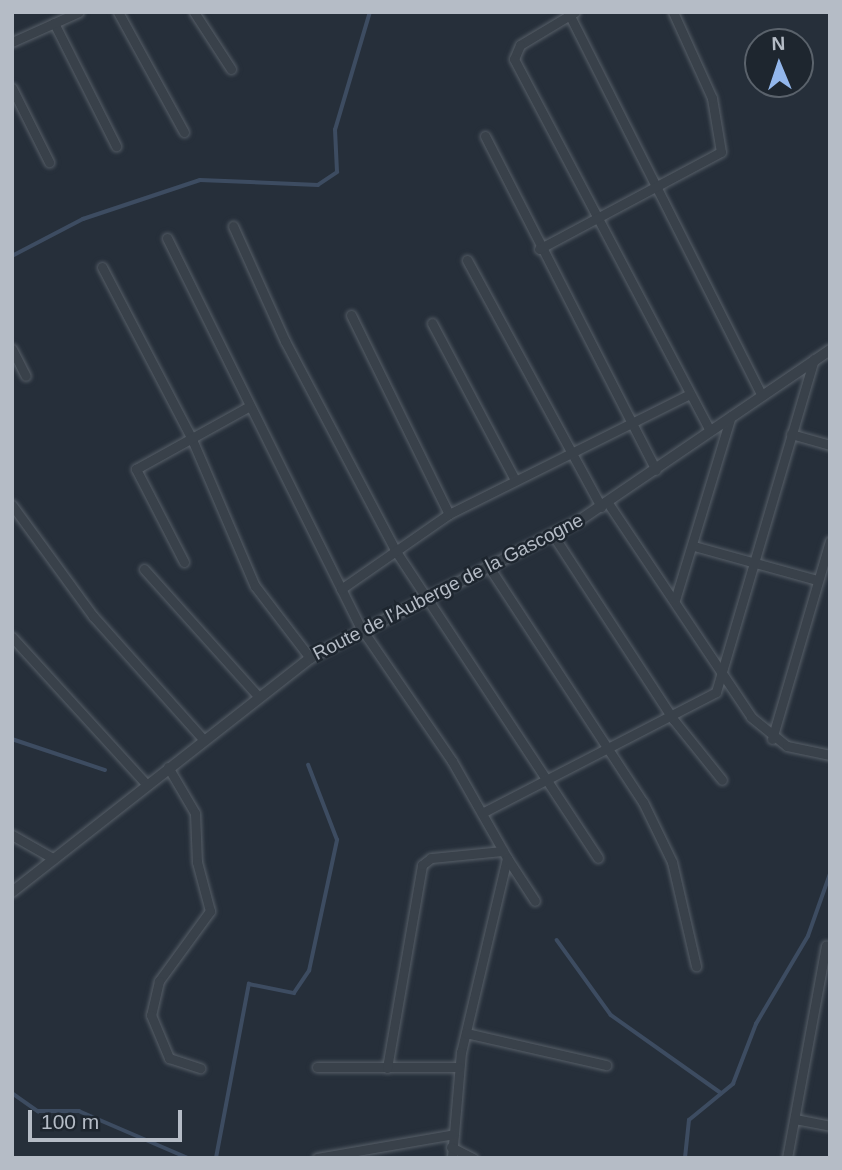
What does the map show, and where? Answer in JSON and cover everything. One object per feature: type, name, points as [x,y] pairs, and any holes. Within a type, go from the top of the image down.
[{"type":"street","points":[[12,42],[79,12]]},
{"type":"street","points":[[118,12],[184,132]]},
{"type":"street","points":[[194,12],[231,69]]},
{"type":"street","points":[[539,249],[712,159],[723,141],[712,98],[673,12]]},
{"type":"street","points":[[710,430],[595,218],[514,59],[520,45],[571,13],[654,189],[760,393]]},
{"type":"street","points":[[54,23],[116,146]]},
{"type":"street","points":[[12,88],[49,162]]},
{"type":"street","points":[[485,136],[539,249],[656,470]]},
{"type":"street","points":[[233,226],[285,341],[397,553],[424,598],[598,858]]},
{"type":"street","points":[[167,238],[248,407],[362,628],[482,813],[535,901]]},
{"type":"street","points":[[467,260],[604,505],[675,600],[724,679],[772,739],[830,755]]},
{"type":"street","points":[[102,267],[191,437],[255,586],[310,658]]},
{"type":"street","points":[[351,315],[449,514]]},
{"type":"street","points":[[432,323],[516,480]]},
{"type":"street","points":[[12,349],[26,376]]},
{"type":"street","name":"Route de l'Auberge de la Gascogne","points":[[12,892],[148,785],[202,738],[310,658],[362,628],[554,535],[656,470],[760,393],[830,350]]},
{"type":"street","points":[[482,813],[607,748],[673,719],[724,679],[814,359]]},
{"type":"street","points":[[341,589],[397,553],[449,514],[516,480],[574,455],[690,394]]},
{"type":"street","points":[[184,562],[136,469],[248,407]]},
{"type":"street","points":[[675,600],[694,546],[732,414]]},
{"type":"street","points":[[791,434],[830,445]]},
{"type":"street","points":[[12,505],[93,616],[202,738]]},
{"type":"street","points":[[554,535],[673,719],[722,780]]},
{"type":"street","points":[[772,739],[817,580],[826,564],[830,541]]},
{"type":"street","points":[[694,546],[817,580]]},
{"type":"street","points":[[489,567],[607,748],[672,862],[696,966]]},
{"type":"street","points":[[144,569],[257,695]]},
{"type":"street","points":[[15,644],[148,785]]},
{"type":"street","points":[[168,767],[195,813],[197,862],[211,911],[159,981],[151,1015],[169,1058],[200,1068]]},
{"type":"street","points":[[12,835],[54,859]]},
{"type":"street","points":[[452,1158],[458,1067],[505,854]]},
{"type":"street","points":[[387,1068],[422,865],[430,858],[505,854]]},
{"type":"street","points":[[787,1158],[826,946]]},
{"type":"street","points":[[466,1034],[606,1065]]},
{"type":"street","points":[[317,1067],[458,1067]]},
{"type":"street","points":[[794,1119],[830,1126]]},
{"type":"street","points":[[317,1158],[454,1134]]},
{"type":"street","points":[[451,1147],[473,1158]]},
{"type":"waterway","points":[[12,256],[83,219],[200,180],[318,185],[337,172],[335,130],[370,12]]},
{"type":"waterway","points":[[12,739],[105,770]]},
{"type":"waterway","points":[[216,1158],[249,984],[294,993],[309,971],[337,840],[308,765]]},
{"type":"waterway","points":[[685,1158],[689,1120],[733,1084],[756,1024],[808,936],[830,874]]},
{"type":"waterway","points":[[557,940],[611,1015],[721,1093]]},
{"type":"waterway","points":[[12,1093],[38,1111],[79,1111],[188,1158]]}]
